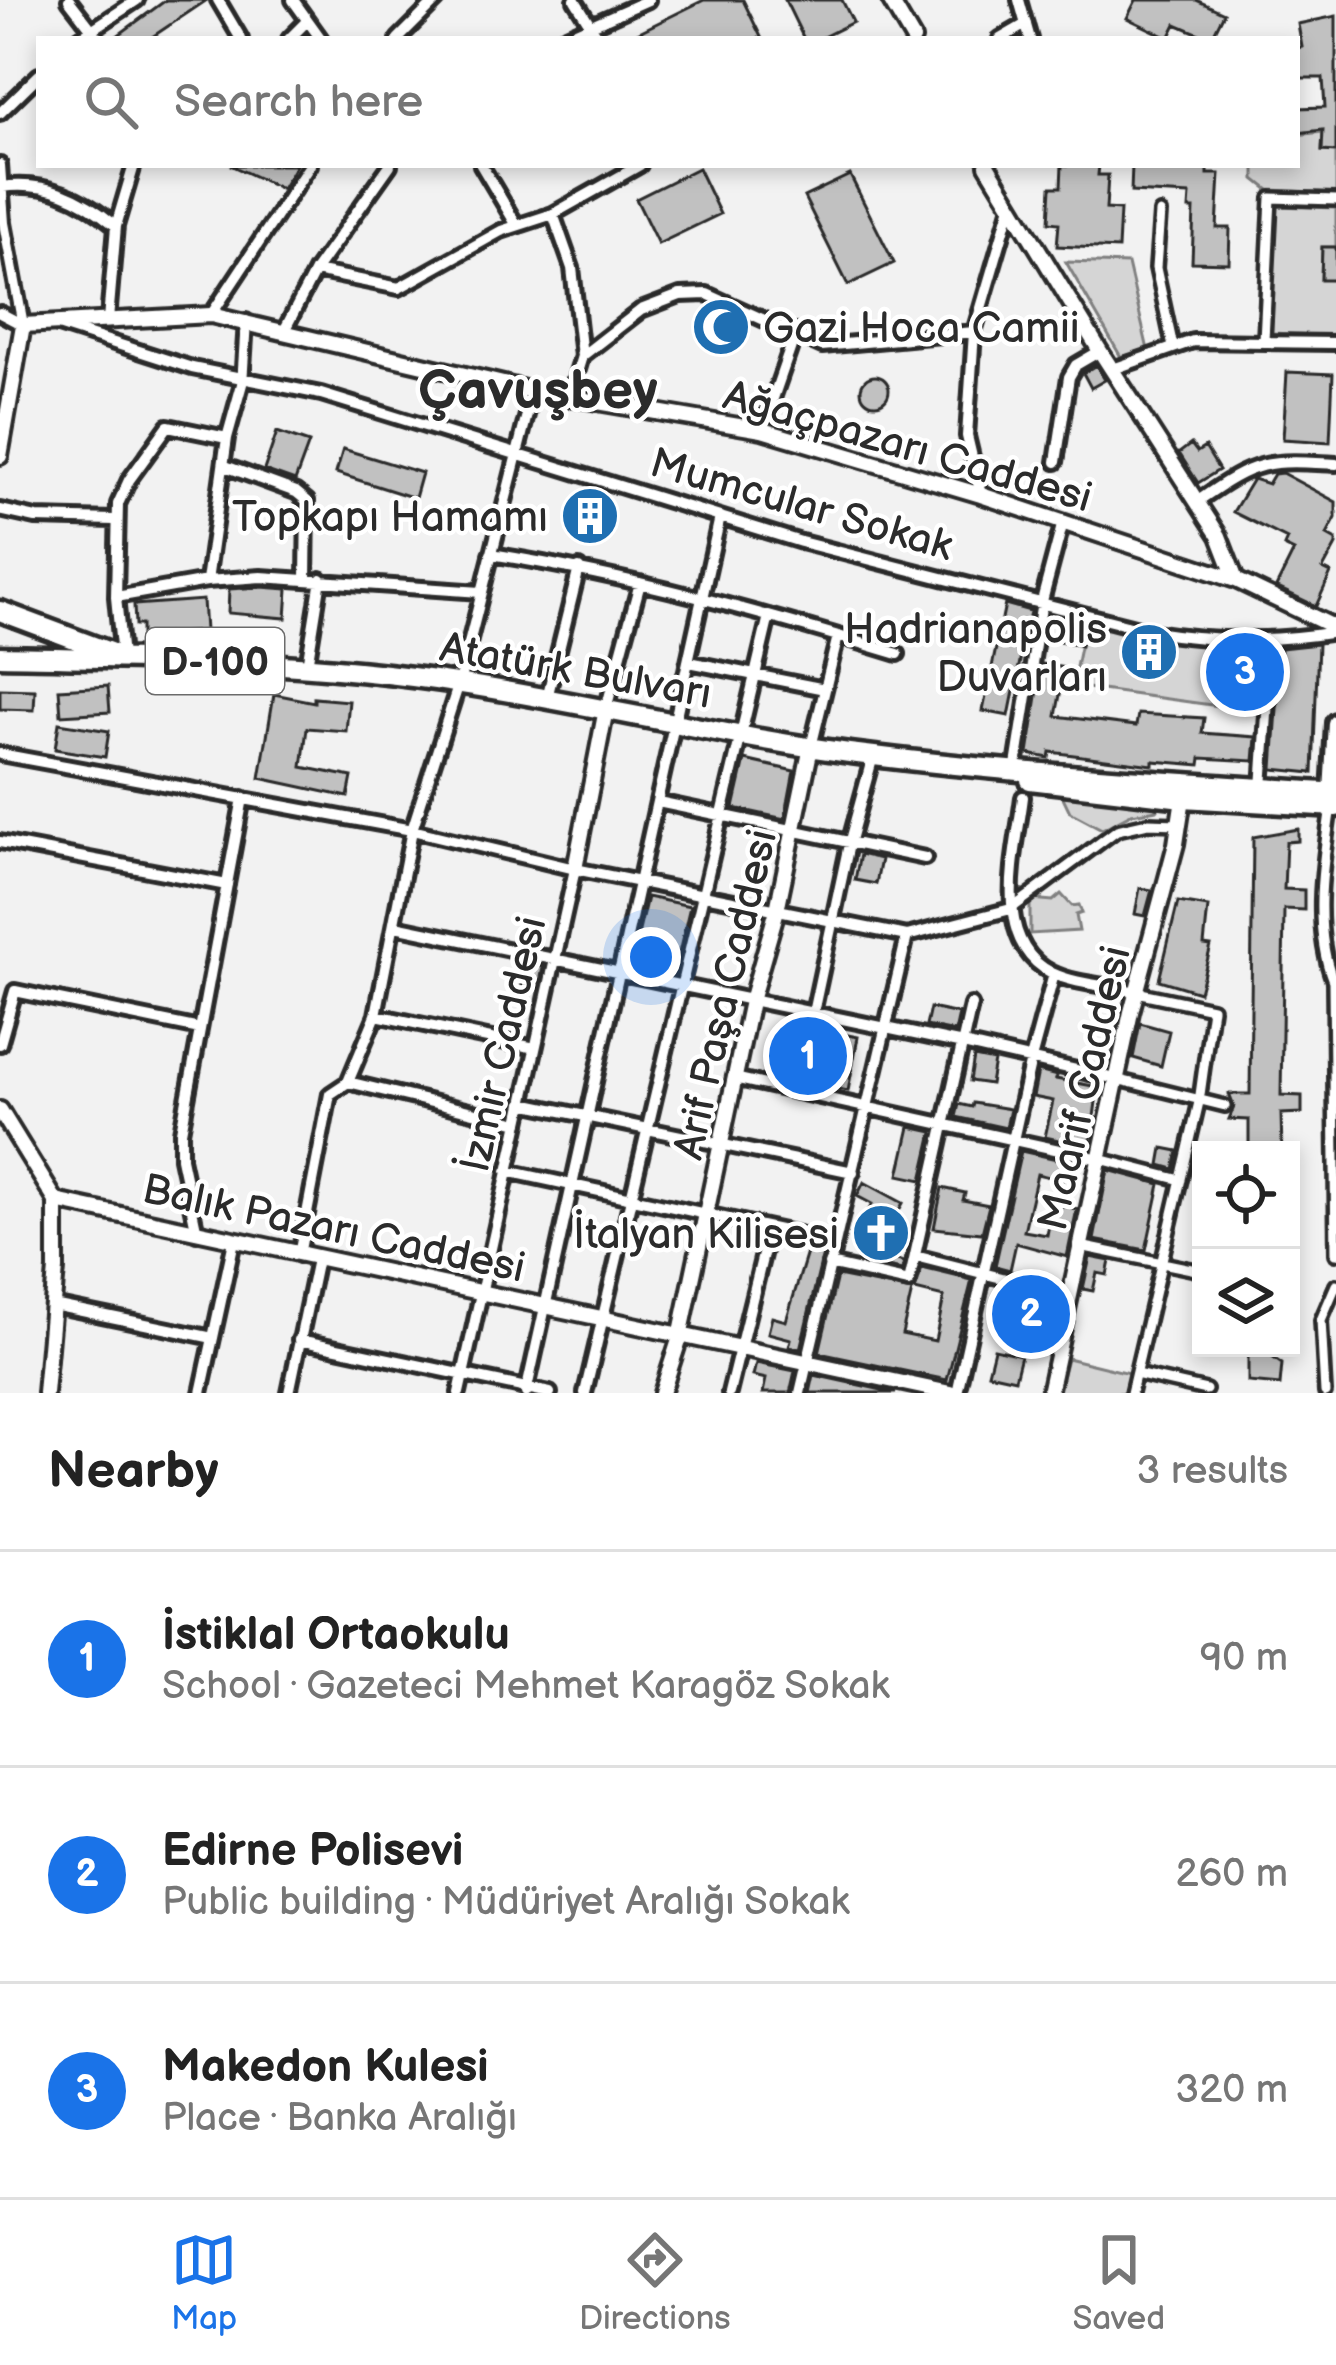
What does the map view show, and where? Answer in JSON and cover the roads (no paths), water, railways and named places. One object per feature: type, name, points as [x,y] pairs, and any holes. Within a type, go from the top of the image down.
[{"type":"main road","name":"Atatürk Bulvarı","points":[[0,611],[122,657]]},
{"type":"main road","name":"Atatürk Bulvarı","points":[[0,656],[307,666],[459,683],[811,747],[1016,772],[1031,781],[1334,800]]},
{"type":"main road","points":[[1334,800],[1336,722]]},
{"type":"main road","name":"Atatürk Bulvarı","points":[[1183,790],[1262,788],[1334,800]]},
{"type":"street","points":[[69,0],[97,36]]},
{"type":"street","points":[[81,36],[137,0]]},
{"type":"street","points":[[218,0],[240,36]]},
{"type":"street","points":[[293,0],[318,36]]},
{"type":"street","points":[[401,36],[437,0]]},
{"type":"street","points":[[575,0],[597,36]]},
{"type":"street","points":[[566,36],[648,0]]},
{"type":"street","points":[[1019,0],[1029,36]]},
{"type":"street","points":[[897,2],[912,36]]},
{"type":"street","points":[[292,36],[306,22]]},
{"type":"street","points":[[1005,36],[1026,24]]},
{"type":"street","points":[[0,112],[36,78]]},
{"type":"street","points":[[0,165],[23,325],[5,397],[0,456]]},
{"type":"street","points":[[108,320],[116,226],[133,168]]},
{"type":"street","points":[[211,315],[308,168]]},
{"type":"street","points":[[284,331],[315,271],[388,168]]},
{"type":"street","points":[[483,168],[516,224]]},
{"type":"street","points":[[315,271],[399,288],[516,224],[553,214],[635,168]]},
{"type":"street","points":[[992,168],[1100,351],[1219,536],[1236,580]]},
{"type":"street","points":[[1,187],[50,187],[80,199],[116,226]]},
{"type":"street","points":[[1264,340],[1271,198],[1336,200]]},
{"type":"street","points":[[981,495],[967,436],[974,332],[1011,206]]},
{"type":"street","points":[[1160,213],[1156,268],[1173,346]]},
{"type":"street","points":[[553,214],[572,268],[582,356],[569,399]]},
{"type":"street","points":[[582,356],[641,310],[680,295],[707,294],[821,346],[974,332]]},
{"type":"street","points":[[0,314],[23,325]]},
{"type":"street","name":"Ağaçpazarı Caddesi","points":[[23,325],[211,315],[533,392],[762,430],[981,495],[1236,580],[1336,630]]},
{"type":"street","points":[[208,581],[227,438],[242,376],[246,320]]},
{"type":"street","name":"Mumcular Sokak","points":[[51,322],[192,368],[321,394],[824,548],[1154,632],[1208,640],[1273,640],[1336,630]]},
{"type":"street","points":[[762,430],[796,332]]},
{"type":"street","points":[[1113,369],[1193,340],[1336,343]]},
{"type":"street","points":[[1056,462],[1069,376],[1076,365],[1100,351]]},
{"type":"street","points":[[299,1255],[330,1094],[348,1082],[376,1015],[412,830],[459,683],[533,392]]},
{"type":"street","points":[[122,657],[115,520],[129,480],[168,426],[227,438]]},
{"type":"street","points":[[1198,502],[1232,477],[1262,463],[1336,464]]},
{"type":"street","points":[[225,466],[296,492],[307,501],[306,579]]},
{"type":"street","points":[[0,509],[36,518],[115,520]]},
{"type":"street","points":[[527,1391],[720,517]]},
{"type":"street","points":[[1016,772],[1042,601],[1063,522]]},
{"type":"street","points":[[491,554],[579,568],[703,598],[898,654]]},
{"type":"street","points":[[547,698],[579,568]]},
{"type":"street","points":[[116,597],[208,581],[306,579],[482,592]]},
{"type":"street","points":[[307,666],[321,579]]},
{"type":"street","points":[[605,710],[640,583]]},
{"type":"street","points":[[585,1393],[769,616]]},
{"type":"street","points":[[811,747],[838,636]]},
{"type":"street","points":[[1262,788],[1273,640]]},
{"type":"street","points":[[689,662],[825,689]]},
{"type":"street","name":"İzmir Caddesi","points":[[459,1393],[605,710]]},
{"type":"street","name":"Arif Paşa Caddesi","points":[[662,1393],[708,1216],[751,1000],[811,747]]},
{"type":"street","points":[[0,754],[412,830],[574,869],[907,936],[1011,909],[1118,830],[1148,823],[1179,824]]},
{"type":"street","points":[[813,1013],[848,844],[873,756]]},
{"type":"street","name":"Maarif Caddesi","points":[[1048,1393],[1183,790]]},
{"type":"street","points":[[1023,797],[1011,909],[1034,958],[1054,974],[1212,1008],[1199,1102],[1131,1393]]},
{"type":"street","points":[[196,1233],[181,1158],[181,1132],[243,798]]},
{"type":"street","points":[[1334,800],[1322,936],[1335,981],[1336,1254]]},
{"type":"street","points":[[658,802],[925,858]]},
{"type":"street","points":[[0,842],[227,885]]},
{"type":"street","points":[[395,926],[963,1044],[1225,1106]]},
{"type":"street","points":[[800,1393],[907,936]]},
{"type":"street","points":[[953,1393],[1054,974]]},
{"type":"street","points":[[0,1043],[15,992],[200,1028]]},
{"type":"street","points":[[829,1264],[909,1282],[971,1006]]},
{"type":"street","points":[[376,1015],[535,1048]]},
{"type":"street","points":[[734,1078],[1181,1180]]},
{"type":"street","points":[[348,1082],[519,1123]]},
{"type":"street","points":[[523,1103],[853,1172]]},
{"type":"street","points":[[0,1110],[56,1201],[45,1393]]},
{"type":"street","points":[[507,1171],[835,1241]]},
{"type":"street","name":"Balık Pazarı Caddesi","points":[[56,1201],[953,1393]]},
{"type":"street","points":[[729,1393],[769,1230]]},
{"type":"street","points":[[201,1393],[234,1241]]},
{"type":"street","points":[[1080,1246],[1192,1269]]},
{"type":"street","points":[[916,1256],[1069,1295]]},
{"type":"street","points":[[289,1393],[316,1259]]},
{"type":"street","points":[[1325,1393],[1322,1320],[1336,1285]]},
{"type":"street","points":[[53,1305],[212,1338]]},
{"type":"street","points":[[299,1340],[550,1393]]},
{"type":"street","points":[[1136,1374],[1207,1390]]},
{"type":"place","name":"Gazi Hoca Camii","points":[[721,327]]},
{"type":"place","name":"Topkapı Hamamı","points":[[590,516]]},
{"type":"place","name":"Hadrianapolis Duvarları","points":[[1149,652]]},
{"type":"place","name":"Makedon Kulesi","points":[[1245,672]]},
{"type":"place","name":"İstiklal Ortaokulu","points":[[808,1056]]},
{"type":"place","name":"İtalyan Kilisesi","points":[[881,1233]]},
{"type":"place","name":"Edirne Polisevi","points":[[1031,1314]]},
{"type":"district","name":"Çavuşbey","points":[[538,389]]}]
